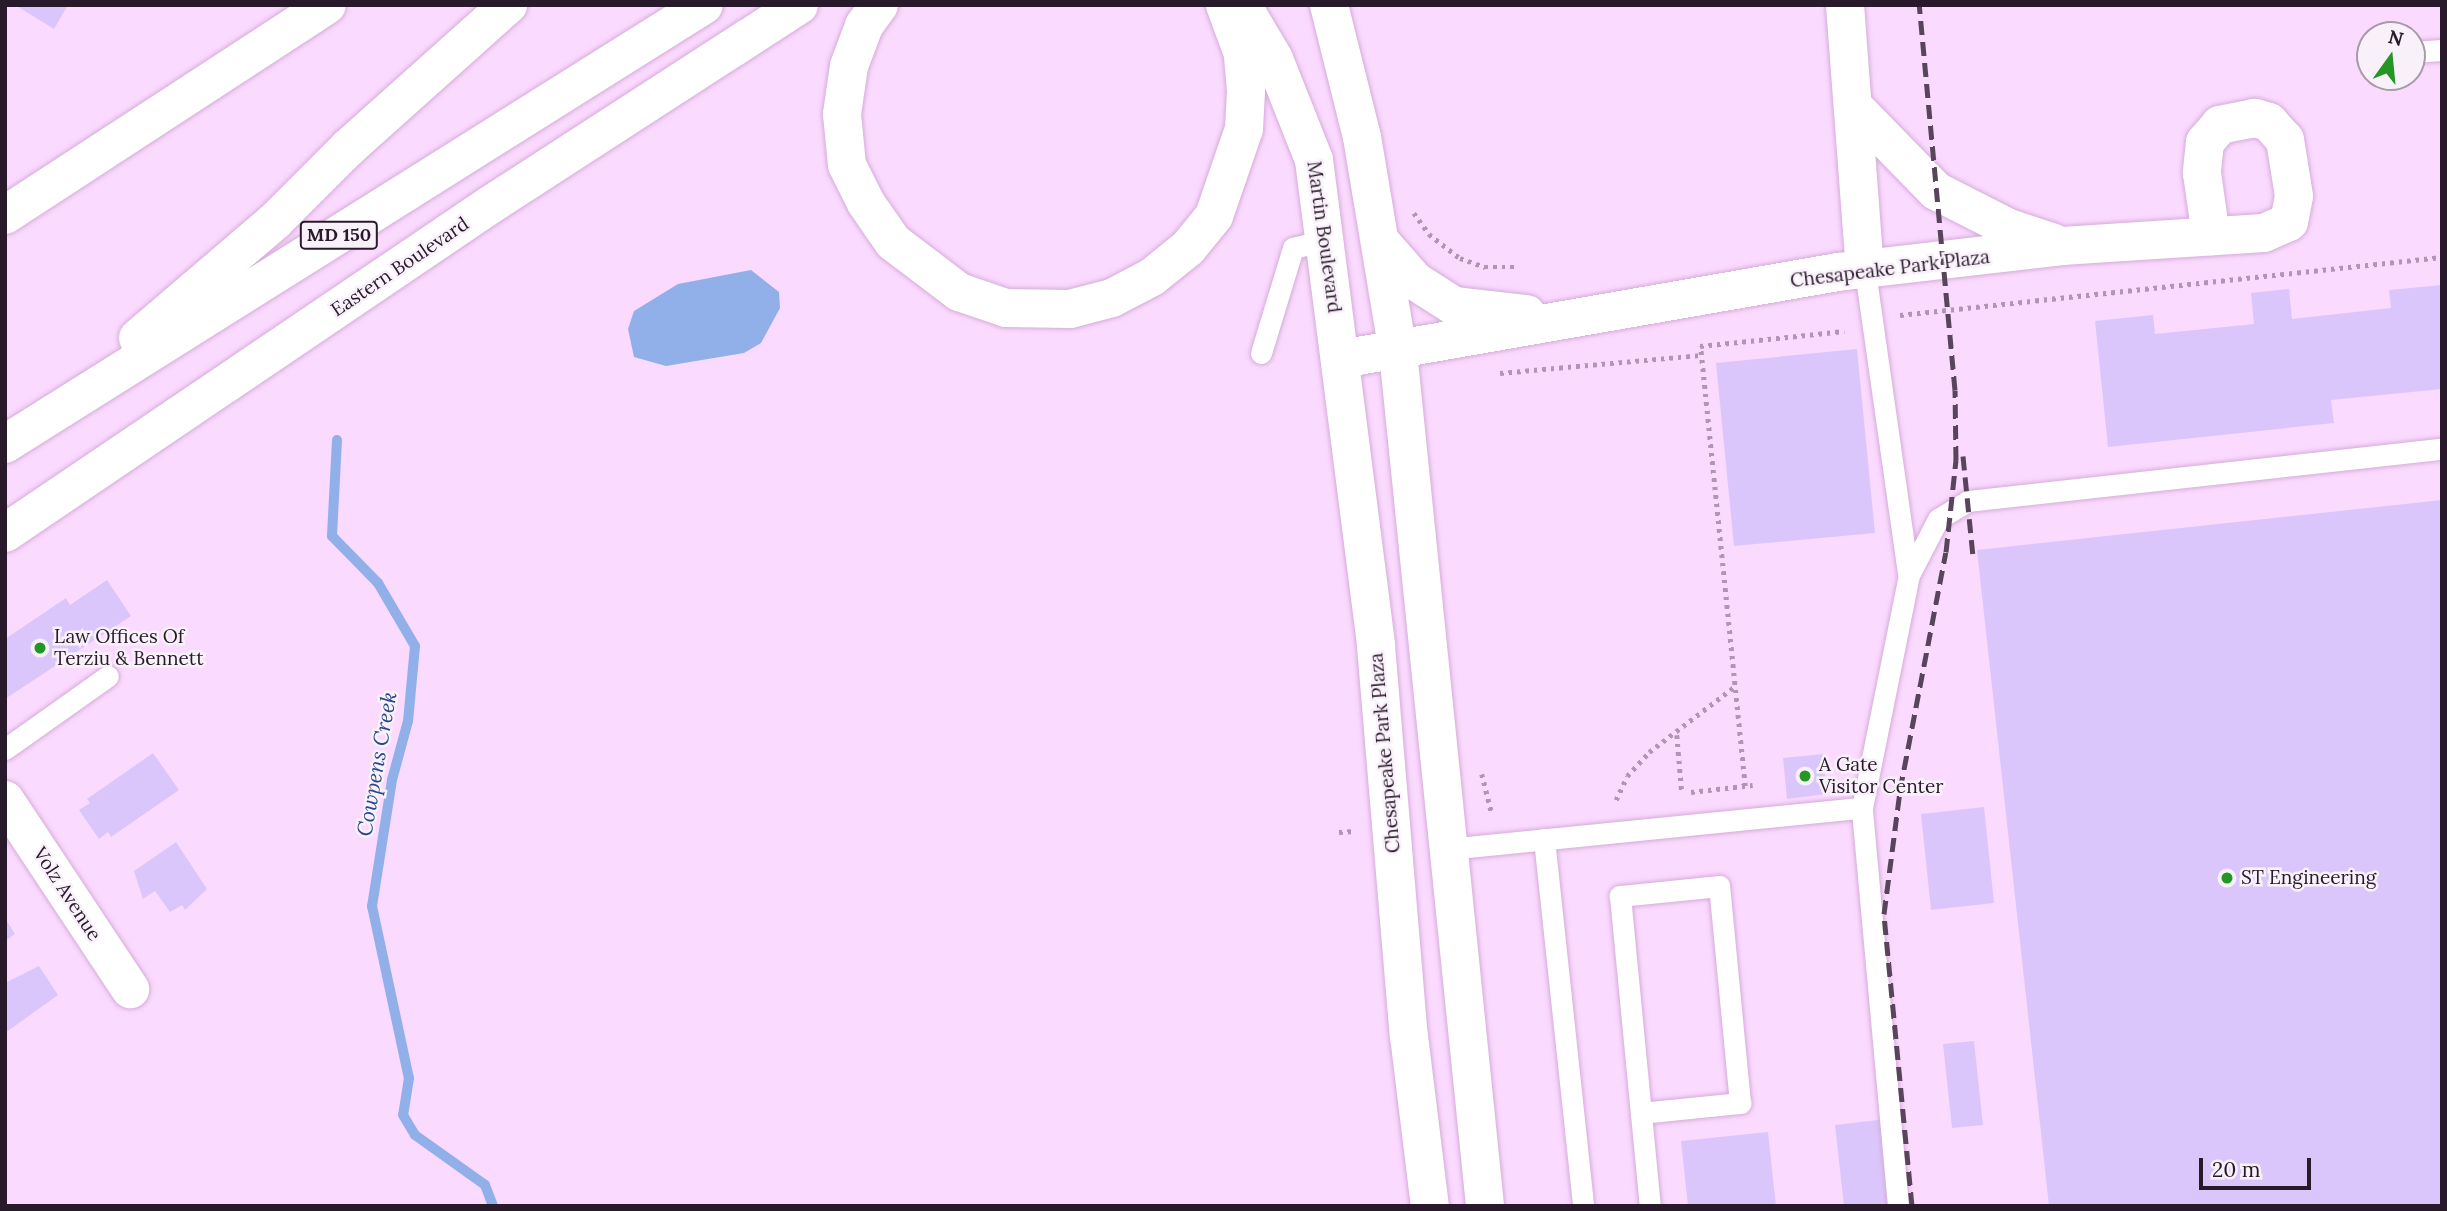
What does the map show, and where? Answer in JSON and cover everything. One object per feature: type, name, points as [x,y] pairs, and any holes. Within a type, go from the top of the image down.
[{"type":"street","points":[[5,215],[327,5]]},
{"type":"street","points":[[38,424],[275,222],[348,148],[508,5]]},
{"type":"street","name":"MD 150","points":[[5,444],[704,5]]},
{"type":"street","name":"Eastern Boulevard","points":[[5,533],[490,205],[799,5]]},
{"type":"street","points":[[879,5],[864,26],[849,66],[842,114],[847,165],[866,204],[893,242],[959,292],[1006,308],[1070,310],[1112,298],[1152,276],[1188,248],[1214,216],[1244,129],[1246,91],[1243,54],[1226,5]]},
{"type":"street","name":"Martin Boulevard","points":[[1242,5],[1296,107],[1314,160],[1341,359]]},
{"type":"street","points":[[1329,5],[1362,137],[1398,352],[1485,1206]]},
{"type":"street","points":[[1845,5],[1857,110],[1865,271]]},
{"type":"street","points":[[1857,110],[1936,191],[2008,228],[2063,246]]},
{"type":"street","name":"Chesapeake Park Plaza","points":[[1430,1206],[1409,1036],[1376,646],[1341,359],[1398,352],[1571,317],[1865,271],[2063,246],[2211,236]]},
{"type":"street","name":"Chesapeake Park Plaza","points":[[1380,241],[1415,281],[1454,306],[1571,317]]},
{"type":"street","name":"Volz Avenue","points":[[5,800],[130,989]]},
{"type":"lane","points":[[1261,353],[1293,248],[1326,240]]},
{"type":"lane","points":[[1865,271],[1909,575]]},
{"type":"lane","points":[[1898,1206],[1862,808],[1909,575],[1938,519],[1968,501],[2442,449]]},
{"type":"lane","points":[[5,749],[108,676]]},
{"type":"lane","points":[[1448,849],[1862,808]]},
{"type":"lane","points":[[1544,839],[1583,1206]]},
{"type":"lane","points":[[1641,1113],[1740,1103],[1719,886],[1620,896],[1641,1113],[1650,1206]]},
{"type":"path","points":[[1411,204],[1429,234],[1460,258],[1485,267],[1516,267]]},
{"type":"path","points":[[1745,786],[1700,346],[1874,323],[1889,316],[2442,257]]},
{"type":"path","points":[[1486,374],[1700,355]]},
{"type":"path","points":[[1616,800],[1627,776],[1649,752],[1677,735],[1734,687]]},
{"type":"path","points":[[1677,735],[1682,793]]},
{"type":"path","points":[[1479,763],[1492,814]]},
{"type":"water","points":[[751,270],[779,292],[780,308],[761,343],[744,353],[666,366],[634,357],[628,329],[634,311],[678,284]]},
{"type":"building","points":[[15,5],[68,5],[54,29]]},
{"type":"building","points":[[2442,285],[2442,389],[2331,400],[2334,423],[2108,447],[2095,321],[2153,315],[2155,334],[2254,324],[2251,293],[2289,289],[2292,319],[2391,308],[2389,290]]},
{"type":"building","points":[[1857,349],[1875,533],[1734,546],[1716,363]]},
{"type":"building","name":"ST Engineering","points":[[2442,500],[2442,1206],[2049,1206],[1977,550]]},
{"type":"building","points":[[107,580],[131,616],[5,699],[5,639],[66,598],[70,605]]},
{"type":"building","points":[[153,753],[179,790],[111,837],[108,832],[99,839],[79,810],[90,803],[87,799]]},
{"type":"building","name":"A Gate Visitor Center","points":[[1823,754],[1827,794],[1787,799],[1783,758]]},
{"type":"building","points":[[1984,807],[1994,903],[1931,910],[1921,814]]},
{"type":"building","points":[[176,842],[207,889],[185,910],[182,905],[170,912],[155,891],[143,899],[134,871]]},
{"type":"building","points":[[5,918],[15,934],[5,941]]},
{"type":"building","points":[[39,966],[58,995],[5,1033],[5,983]]},
{"type":"building","points":[[1974,1041],[1983,1125],[1952,1128],[1943,1044]]},
{"type":"building","points":[[1886,1119],[1896,1206],[1844,1206],[1835,1125]]},
{"type":"building","points":[[1768,1132],[1776,1206],[1688,1206],[1681,1141]]},
{"type":"waterway","name":"Cowpens Creek","points":[[337,440],[332,536],[378,583],[415,646],[408,721],[392,780],[372,906],[409,1078],[403,1115],[415,1135],[485,1185],[493,1206]]},
{"type":"railway","points":[[1912,1206],[1884,914],[1900,790],[1946,552],[1956,460],[1955,390],[1919,5]]},
{"type":"railway","points":[[1963,456],[1973,556]]},
{"type":"place","name":"Law Offices Of Terziu & Bennett","points":[[40,648]]},
{"type":"place","name":"A Gate Visitor Center","points":[[1805,776]]},
{"type":"place","name":"ST Engineering","points":[[2227,878]]}]
